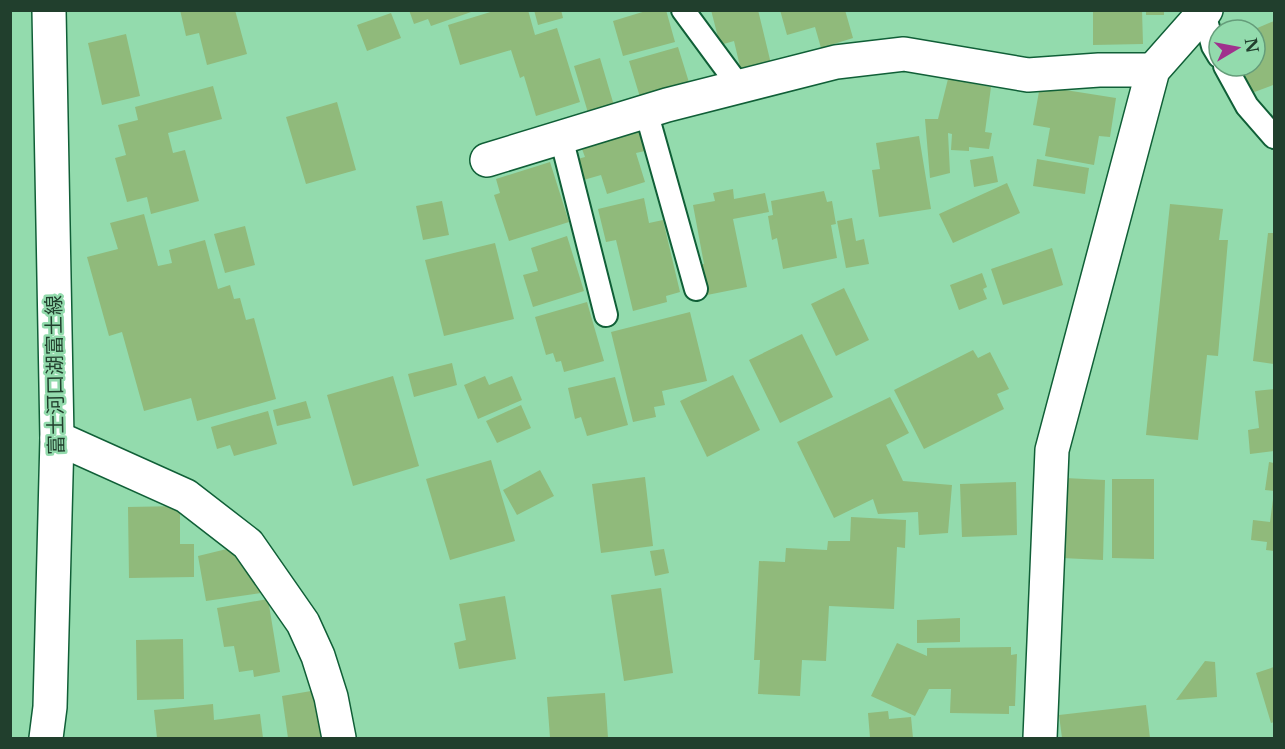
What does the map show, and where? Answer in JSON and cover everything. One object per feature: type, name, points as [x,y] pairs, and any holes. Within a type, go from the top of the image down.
[{"type":"street","name":"富士河口湖富士線","points":[[46,738],[50,707],[57,438],[49,10]]},
{"type":"street","points":[[1040,738],[1052,450],[1154,70],[1205,11]]},
{"type":"street","points":[[487,160],[646,111],[836,62],[904,54],[1028,75],[1099,70],[1154,70]]},
{"type":"street","points":[[57,438],[186,496],[248,544],[306,631],[318,656],[331,697],[339,738]]},
{"type":"lane","points":[[683,10],[739,86]]},
{"type":"lane","points":[[1232,78],[1247,106],[1275,137]]},
{"type":"lane","points":[[646,111],[696,289]]},
{"type":"lane","points":[[561,137],[606,315]]},
{"type":"building","points":[[180,10],[235,10],[247,54],[207,65],[199,33],[186,36]]},
{"type":"building","points":[[409,10],[474,11],[431,26],[428,19],[414,24]]},
{"type":"building","points":[[497,10],[528,10],[535,35],[557,28],[580,102],[536,116],[524,76],[520,78],[511,50],[460,65],[448,25]]},
{"type":"building","points":[[534,10],[561,10],[563,18],[538,25]]},
{"type":"building","points":[[649,10],[666,10],[675,42],[623,56],[613,21]]},
{"type":"building","points":[[711,10],[758,10],[772,68],[742,75],[734,41],[720,45]]},
{"type":"building","points":[[780,10],[845,10],[853,38],[821,48],[815,27],[787,35]]},
{"type":"building","points":[[1093,10],[1142,10],[1143,44],[1093,45]]},
{"type":"building","points":[[1146,10],[1164,10],[1164,15],[1146,15]]},
{"type":"building","points":[[391,13],[401,38],[367,51],[357,25]]},
{"type":"building","points":[[1274,21],[1273,85],[1249,94],[1241,78],[1267,78],[1267,24]]},
{"type":"building","points":[[126,34],[140,96],[102,105],[88,43]]},
{"type":"building","points":[[678,47],[692,92],[643,107],[629,61]]},
{"type":"building","points":[[600,58],[615,109],[589,116],[574,66]]},
{"type":"building","points":[[948,79],[991,87],[985,132],[992,133],[989,149],[969,147],[969,151],[951,150],[952,134],[948,133],[950,173],[930,178],[925,119],[938,119]]},
{"type":"building","points":[[213,86],[222,119],[168,133],[173,153],[185,150],[199,201],[151,214],[147,197],[127,202],[115,158],[126,155],[118,125],[138,120],[135,107]]},
{"type":"building","points":[[1040,86],[1116,98],[1110,137],[1099,136],[1094,165],[1045,156],[1050,128],[1033,125]]},
{"type":"building","points":[[337,102],[356,170],[306,184],[286,117]]},
{"type":"building","points":[[639,132],[645,151],[636,153],[645,182],[607,194],[601,175],[580,181],[574,160],[585,157],[582,149]]},
{"type":"building","points":[[919,136],[931,209],[879,217],[872,170],[880,169],[876,143]]},
{"type":"building","points":[[993,156],[998,182],[974,187],[970,160]]},
{"type":"building","points":[[1037,159],[1089,168],[1085,194],[1033,186]]},
{"type":"building","points":[[550,162],[569,222],[509,241],[494,195],[500,193],[496,179]]},
{"type":"building","points":[[1007,183],[1020,213],[953,243],[939,214]]},
{"type":"building","points":[[733,189],[734,199],[765,193],[769,212],[733,219],[747,287],[702,296],[696,265],[704,264],[693,205],[715,201],[713,193]]},
{"type":"building","points":[[824,191],[827,202],[832,201],[836,224],[831,225],[837,258],[783,269],[777,238],[772,240],[768,216],[773,215],[771,201]]},
{"type":"building","points":[[644,198],[649,223],[663,220],[680,292],[666,296],[667,302],[633,311],[616,240],[606,242],[598,209]]},
{"type":"building","points":[[442,201],[449,235],[423,240],[416,206]]},
{"type":"building","points":[[1170,204],[1223,209],[1219,240],[1228,240],[1218,356],[1207,355],[1198,440],[1146,435]]},
{"type":"building","points":[[144,214],[158,266],[172,263],[169,250],[205,240],[218,289],[230,285],[234,299],[240,298],[246,320],[254,318],[276,399],[197,421],[191,398],[144,411],[122,332],[109,336],[87,257],[118,249],[110,223]]},
{"type":"building","points":[[852,218],[856,241],[864,239],[869,264],[846,268],[837,221]]},
{"type":"building","points":[[245,226],[255,265],[225,273],[214,234]]},
{"type":"building","points":[[1268,233],[1274,233],[1274,364],[1253,361]]},
{"type":"building","points":[[567,236],[584,291],[533,307],[523,275],[538,271],[531,248]]},
{"type":"building","points":[[495,243],[514,319],[444,336],[425,260]]},
{"type":"building","points":[[1052,248],[1063,285],[1003,305],[991,269]]},
{"type":"building","points":[[982,273],[987,287],[983,289],[987,299],[959,310],[950,285]]},
{"type":"building","points":[[844,288],[869,340],[836,356],[811,304]]},
{"type":"building","points":[[587,302],[604,361],[564,372],[561,361],[556,362],[553,353],[546,355],[535,317]]},
{"type":"building","points":[[690,312],[707,381],[662,391],[665,405],[654,407],[656,417],[633,422],[611,332]]},
{"type":"building","points":[[802,334],[833,397],[780,423],[749,360]]},
{"type":"building","points":[[973,350],[978,358],[990,352],[1009,389],[997,394],[1004,409],[924,449],[894,390]]},
{"type":"building","points":[[452,363],[457,385],[414,397],[408,374]]},
{"type":"building","points":[[733,375],[760,430],[707,457],[680,401]]},
{"type":"building","points":[[393,376],[419,466],[353,486],[327,395]]},
{"type":"building","points":[[485,376],[489,385],[512,376],[522,400],[478,419],[464,385]]},
{"type":"building","points":[[615,377],[628,425],[587,436],[581,417],[575,419],[568,388]]},
{"type":"building","points":[[1274,389],[1274,451],[1250,454],[1248,430],[1259,428],[1255,391]]},
{"type":"building","points":[[890,397],[909,433],[886,445],[903,481],[952,485],[948,533],[919,535],[918,512],[878,514],[873,499],[834,518],[797,442]]},
{"type":"building","points":[[306,401],[311,418],[277,426],[273,410]]},
{"type":"building","points":[[521,405],[531,428],[497,443],[486,421]]},
{"type":"building","points":[[268,411],[277,444],[234,456],[230,445],[217,449],[211,427]]},
{"type":"building","points":[[491,460],[515,541],[450,560],[426,479]]},
{"type":"building","points":[[1269,462],[1274,463],[1274,491],[1265,490]]},
{"type":"building","points":[[540,470],[554,496],[517,515],[503,490]]},
{"type":"building","points":[[645,477],[653,546],[601,553],[592,484]]},
{"type":"building","points":[[1065,478],[1105,480],[1103,560],[1062,558]]},
{"type":"building","points":[[1112,479],[1154,479],[1154,559],[1112,558]]},
{"type":"building","points":[[1016,482],[1017,535],[962,537],[960,484]]},
{"type":"building","points":[[1273,499],[1274,551],[1266,550],[1267,542],[1251,540],[1253,520],[1270,522]]},
{"type":"building","points":[[180,506],[180,544],[194,544],[194,577],[129,578],[128,507]]},
{"type":"building","points":[[851,517],[906,520],[905,548],[897,547],[894,609],[829,606],[826,661],[802,660],[800,696],[758,694],[760,660],[754,660],[759,561],[785,562],[786,548],[827,550],[828,541],[850,541]]},
{"type":"building","points":[[231,548],[261,593],[206,601],[198,556]]},
{"type":"building","points":[[664,549],[669,573],[655,576],[650,551]]},
{"type":"building","points":[[661,588],[673,673],[624,681],[611,595]]},
{"type":"building","points":[[505,596],[516,659],[459,669],[454,643],[466,640],[459,604]]},
{"type":"building","points":[[268,599],[280,672],[254,677],[253,670],[239,672],[234,646],[224,647],[217,608]]},
{"type":"building","points":[[960,618],[960,642],[917,643],[917,620]]},
{"type":"building","points":[[183,639],[184,699],[137,700],[136,640]]},
{"type":"building","points":[[897,643],[927,656],[927,648],[1011,647],[1011,655],[1017,654],[1015,706],[1009,706],[1009,714],[950,713],[951,689],[929,689],[915,716],[871,696]]},
{"type":"building","points":[[1205,661],[1215,662],[1217,697],[1176,700]]},
{"type":"building","points":[[1274,667],[1274,722],[1271,723],[1256,673]]},
{"type":"building","points":[[317,690],[324,738],[288,738],[282,696]]},
{"type":"building","points":[[605,693],[608,738],[550,738],[547,697]]},
{"type":"building","points":[[213,704],[214,720],[260,714],[263,738],[157,738],[154,710]]},
{"type":"building","points":[[1146,705],[1150,738],[1062,738],[1059,715]]},
{"type":"building","points":[[888,711],[889,719],[911,717],[913,738],[870,738],[868,713]]}]
